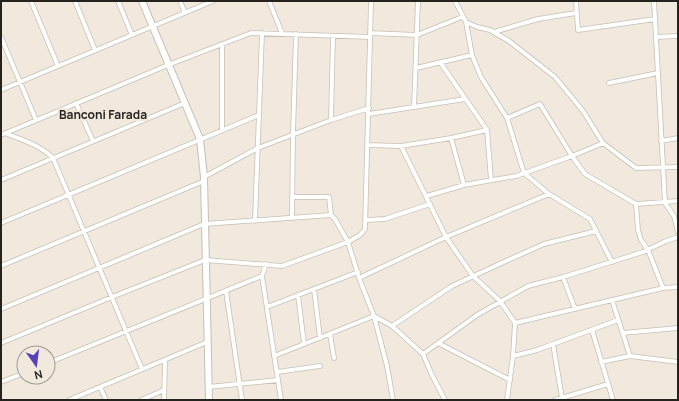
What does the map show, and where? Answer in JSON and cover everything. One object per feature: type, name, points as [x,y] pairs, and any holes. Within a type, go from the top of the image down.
[{"type":"main road","points":[[142,1],[200,140],[204,179],[209,400]]},
{"type":"street","points":[[31,1],[58,66]]},
{"type":"street","points":[[75,1],[96,50]]},
{"type":"street","points":[[118,1],[132,35]]},
{"type":"street","points":[[180,1],[185,13]]},
{"type":"street","points":[[1,90],[213,1]]},
{"type":"street","points":[[269,1],[282,34]]},
{"type":"street","points":[[1,343],[112,296],[205,260],[282,266],[348,242],[360,235],[366,229],[371,1]]},
{"type":"street","points":[[414,106],[418,1]]},
{"type":"street","points":[[455,1],[462,17],[466,22],[472,55],[481,77],[507,118],[524,173],[549,194],[590,219],[612,262]]},
{"type":"street","points":[[576,1],[578,30],[655,19]]},
{"type":"street","points":[[654,1],[665,203],[674,216],[678,232]]},
{"type":"street","points":[[494,32],[538,19],[576,13]]},
{"type":"street","points":[[3,134],[168,65],[251,33],[262,32],[333,36],[417,35],[462,17]]},
{"type":"street","points":[[466,22],[494,32],[509,41],[555,77],[583,110],[603,143],[636,168],[678,167]]},
{"type":"street","points":[[255,220],[262,32]]},
{"type":"street","points":[[292,218],[292,134],[296,34]]},
{"type":"street","points":[[331,120],[333,36]]},
{"type":"street","points":[[656,38],[678,36]]},
{"type":"street","points":[[1,37],[36,120]]},
{"type":"street","points":[[222,44],[222,130]]},
{"type":"street","points":[[416,68],[472,55]]},
{"type":"street","points":[[440,62],[487,130],[491,180]]},
{"type":"street","points":[[609,83],[658,73]]},
{"type":"street","points":[[369,114],[465,98]]},
{"type":"street","points":[[76,103],[93,141]]},
{"type":"street","points":[[1,180],[184,103]]},
{"type":"street","points":[[507,118],[540,104],[572,156],[585,174],[636,204],[678,201]]},
{"type":"street","points":[[1,266],[204,179],[258,148],[292,134],[369,108]]},
{"type":"street","points":[[1,223],[259,115]]},
{"type":"street","points":[[368,145],[400,146],[451,138],[487,130]]},
{"type":"street","points":[[3,134],[37,146],[45,150],[53,158],[142,369]]},
{"type":"street","points":[[451,138],[464,185]]},
{"type":"street","points":[[661,141],[678,138]]},
{"type":"street","points":[[427,196],[464,185],[516,176],[603,143]]},
{"type":"street","points":[[400,146],[427,196],[446,237],[473,276],[500,301],[515,323],[513,356],[507,400]]},
{"type":"street","points":[[360,278],[446,237],[549,194]]},
{"type":"street","points":[[292,197],[329,197],[331,215],[348,242],[374,316],[387,366],[393,400]]},
{"type":"street","points":[[366,220],[385,219],[430,204]]},
{"type":"street","points":[[636,204],[638,230],[641,240],[648,250],[663,288]]},
{"type":"street","points":[[1,309],[204,224],[331,215]]},
{"type":"street","points":[[392,326],[452,286],[473,276],[544,244],[596,230]]},
{"type":"street","points":[[423,354],[477,314],[528,286],[612,262],[648,250],[666,240],[678,237]]},
{"type":"street","points":[[266,264],[262,276],[281,400]]},
{"type":"street","points":[[267,307],[358,272]]},
{"type":"street","points":[[56,360],[262,276]]},
{"type":"street","points":[[563,277],[575,309]]},
{"type":"street","points":[[515,323],[663,288],[678,287]]},
{"type":"street","points":[[314,289],[320,338]]},
{"type":"street","points":[[226,291],[242,400]]},
{"type":"street","points":[[298,295],[304,344]]},
{"type":"street","points":[[612,300],[630,356]]},
{"type":"street","points":[[374,316],[392,326],[423,354],[444,400]]},
{"type":"street","points":[[274,356],[374,316]]},
{"type":"street","points":[[513,356],[536,350],[618,320]]},
{"type":"street","points":[[622,333],[678,328]]},
{"type":"street","points":[[592,330],[613,400]]},
{"type":"street","points":[[330,334],[334,358]]},
{"type":"street","points":[[68,400],[207,342]]},
{"type":"street","points":[[438,343],[510,380]]},
{"type":"street","points":[[553,344],[562,398]]},
{"type":"street","points":[[601,362],[630,356],[678,362]]},
{"type":"street","points":[[164,360],[164,400]]},
{"type":"street","points":[[277,372],[320,366]]},
{"type":"street","points":[[1,382],[16,376]]},
{"type":"street","points":[[208,388],[278,380]]},
{"type":"street","points":[[556,400],[608,384]]},
{"type":"street","points":[[100,387],[106,400]]},
{"type":"street","points":[[141,400],[164,390]]},
{"type":"district","name":"Banconi Farada","points":[[103,115]]}]
